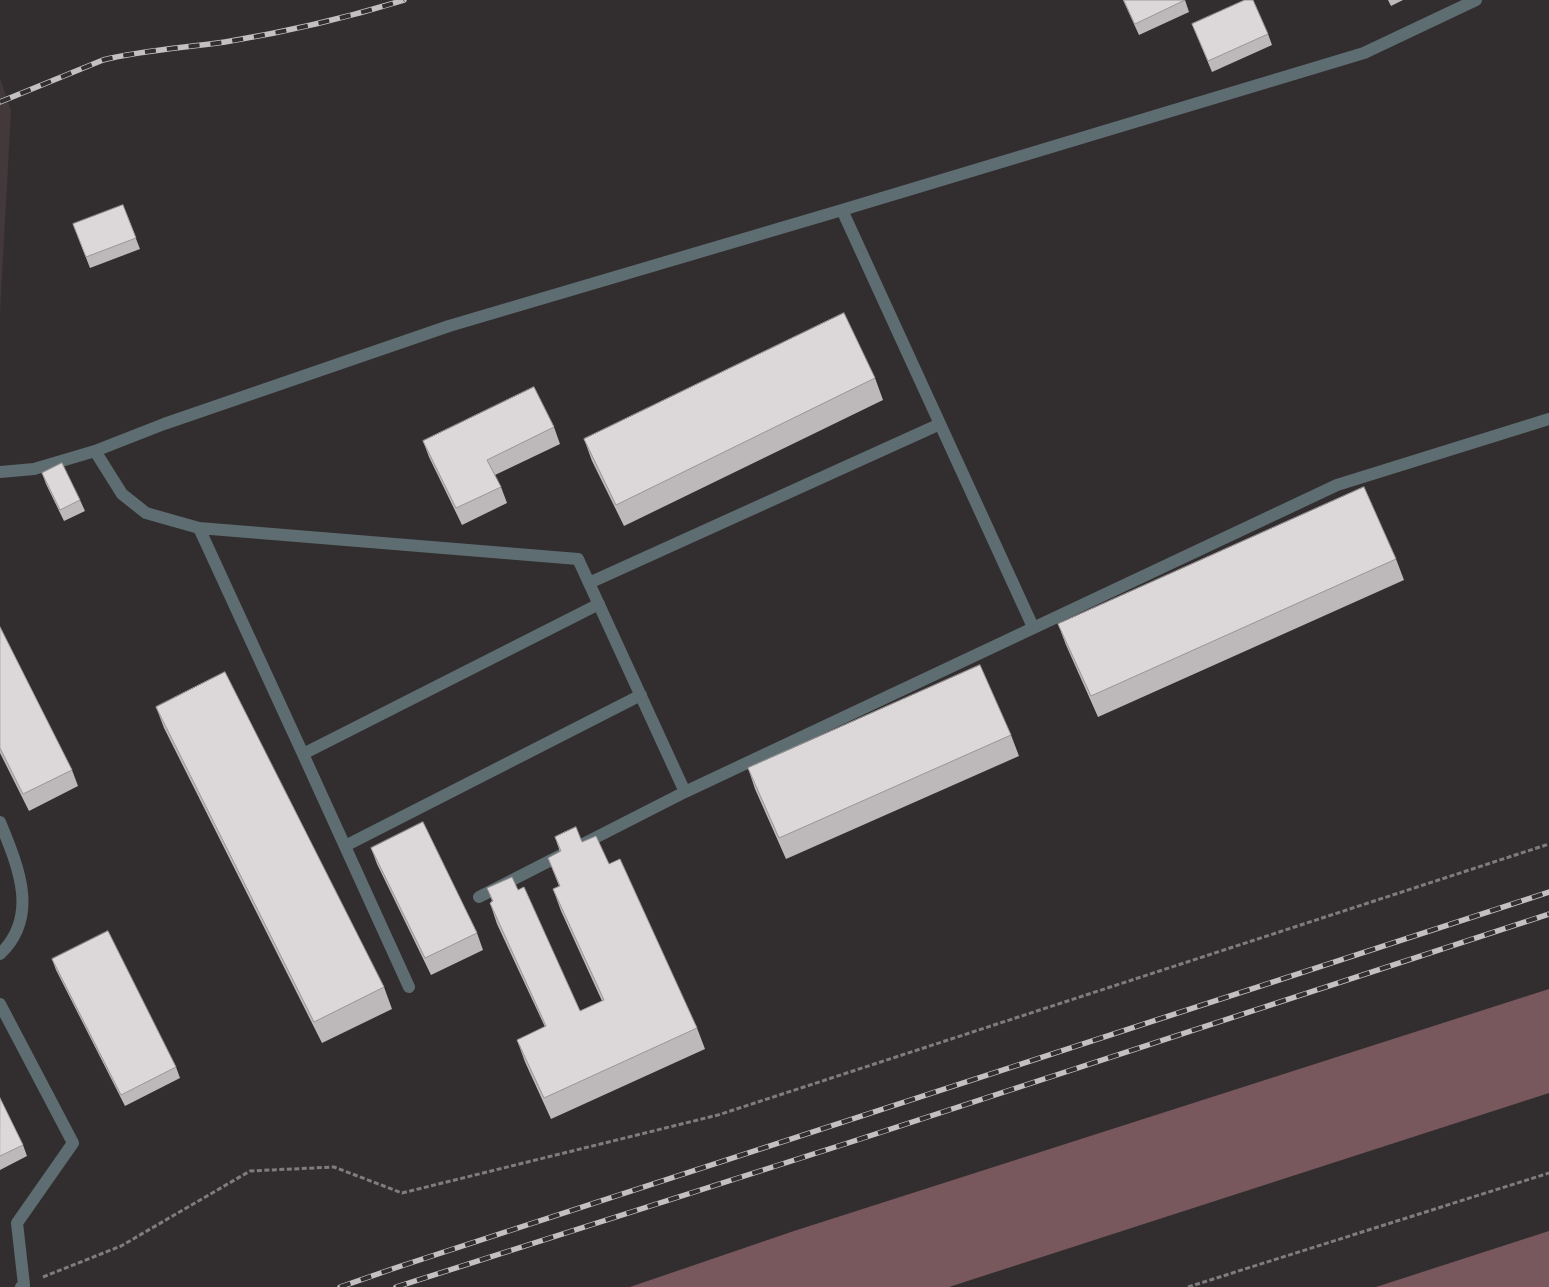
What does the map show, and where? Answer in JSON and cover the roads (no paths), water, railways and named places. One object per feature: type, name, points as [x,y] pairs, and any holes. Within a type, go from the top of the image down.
[{"type":"street","points":[[0,472],[34,469],[95,450],[164,424],[449,326],[842,210],[1364,52],[1476,0]]},
{"type":"street","points":[[842,210],[1033,627]]},
{"type":"street","points":[[478,897],[685,792],[1337,485],[1549,419]]},
{"type":"street","points":[[589,583],[940,424]]},
{"type":"street","points":[[95,450],[122,494],[146,513],[199,528],[578,558],[685,792]]},
{"type":"street","points":[[199,528],[409,987]]},
{"type":"street","points":[[303,754],[599,604]]},
{"type":"street","points":[[345,846],[641,695]]},
{"type":"street","points":[[0,822],[16,859],[22,884],[23,913],[15,936],[0,954]]},
{"type":"street","points":[[0,1004],[73,1143],[16,1223],[23,1286]]},
{"type":"railway","points":[[0,102],[103,60],[270,34],[338,19],[404,0]]},
{"type":"railway","points":[[340,1287],[1549,892]]},
{"type":"railway","points":[[396,1287],[851,1142],[1549,914]]}]
